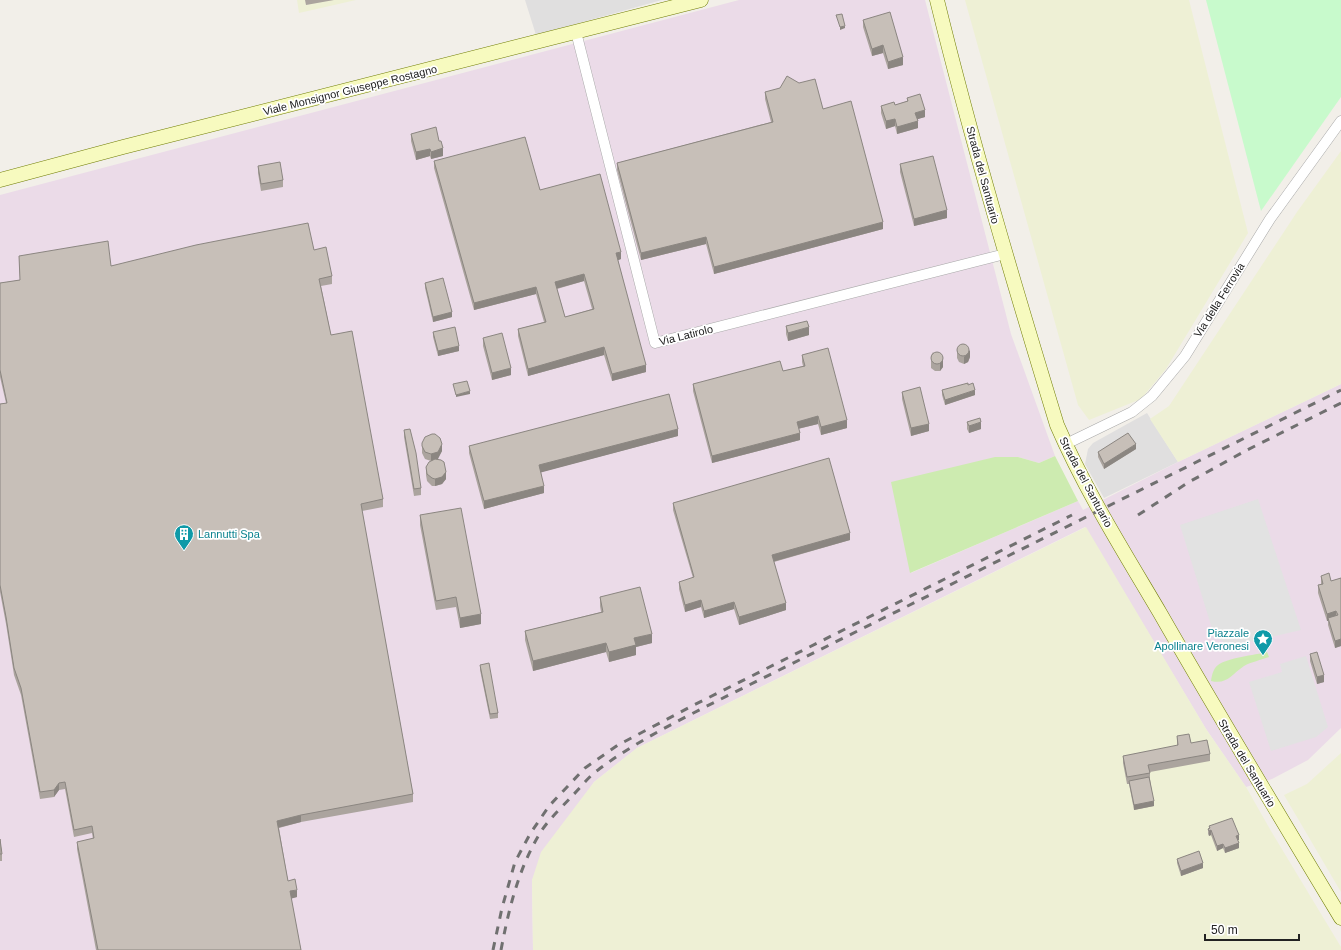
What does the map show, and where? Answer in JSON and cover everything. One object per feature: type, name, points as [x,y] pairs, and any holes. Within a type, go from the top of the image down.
[{"type":"street","name":"Viale Monsignor Giuseppe Rostagno","points":[[0,180],[130,145],[701,0]]},
{"type":"street","name":"Strada del Santuario","points":[[937,0],[952,61],[1005,254],[1057,425],[1100,510],[1238,749],[1341,918]]},
{"type":"street","name":"Via Latirolo","points":[[576,32],[655,344],[1005,254]]},
{"type":"street","name":"Via della Ferrovia","points":[[1066,444],[1132,412],[1152,396],[1186,356],[1270,219],[1341,121]]},
{"type":"shaded area","points":[[525,0],[662,0],[536,35]]},
{"type":"shaded area","points":[[739,0],[925,0],[1011,334],[1055,456],[1039,463],[1018,457],[911,573],[1078,501],[1083,510],[1178,462],[1341,384],[1341,728],[1308,760],[1272,779],[1246,787],[1206,729],[1085,527],[637,748],[594,782],[532,880],[533,950],[0,950],[0,195]]},
{"type":"shaded area","points":[[1147,413],[1178,462],[1104,498],[1085,464],[1088,449],[1093,443]]},
{"type":"shaded area","points":[[1258,499],[1301,630],[1236,645],[1226,644],[1214,635],[1180,525]]},
{"type":"shaded area","points":[[1306,656],[1328,727],[1316,737],[1271,751],[1249,682],[1282,672],[1280,664]]},
{"type":"green space","points":[[297,0],[356,0],[299,13]]},
{"type":"green space","points":[[965,0],[1189,0],[1248,233],[1166,369],[1141,399],[1089,420],[1078,405]]},
{"type":"green space","points":[[1206,0],[1341,0],[1341,97],[1261,211]]},
{"type":"green space","points":[[1341,151],[1341,384],[1178,462],[1150,419],[1169,406],[1297,212]]},
{"type":"green space","points":[[1055,456],[1078,501],[910,573],[891,482],[995,457],[1018,457],[1039,463]]},
{"type":"green space","points":[[1086,527],[1206,729],[1246,787],[1341,947],[1341,950],[533,950],[532,880],[541,852],[594,782],[637,748]]},
{"type":"green space","points":[[1267,652],[1269,657],[1244,666],[1229,678],[1217,682],[1211,681],[1212,674],[1218,665],[1234,659]]},
{"type":"green space","points":[[1341,753],[1341,892],[1284,795],[1307,784]]},
{"type":"building","points":[[890,12],[903,57],[888,62],[883,45],[872,49],[863,20]]},
{"type":"building","points":[[842,14],[845,26],[840,27],[836,15]]},
{"type":"building","points":[[787,76],[799,83],[815,79],[823,109],[851,101],[883,222],[714,267],[706,237],[641,253],[617,163],[773,122],[765,92],[780,88]]},
{"type":"building","points":[[920,94],[925,110],[915,113],[918,121],[897,127],[895,119],[886,121],[881,106],[894,102],[895,105],[908,101],[907,98]]},
{"type":"building","points":[[436,127],[439,141],[441,141],[443,148],[431,152],[430,149],[416,152],[411,134]]},
{"type":"building","points":[[525,137],[540,190],[600,174],[621,252],[616,253],[646,365],[612,374],[604,347],[528,369],[518,329],[546,322],[536,287],[474,303],[434,161]],"holes":[[[584,274],[594,309],[565,317],[555,282]]]},
{"type":"building","points":[[933,156],[947,210],[914,219],[900,164]]},
{"type":"building","points":[[280,162],[283,180],[261,184],[258,166]]},
{"type":"building","name":"Lannutti Spa","points":[[308,223],[314,250],[326,247],[332,276],[319,279],[331,335],[352,331],[383,499],[361,504],[413,794],[301,815],[277,821],[288,881],[295,879],[297,890],[290,891],[301,950],[98,950],[77,842],[94,838],[92,826],[74,830],[65,782],[59,783],[54,790],[40,792],[21,688],[14,668],[0,585],[0,404],[7,403],[0,370],[0,283],[20,280],[19,256],[108,241],[111,266],[196,245]]},
{"type":"building","points":[[443,278],[452,312],[433,317],[425,283]]},
{"type":"building","points":[[807,321],[809,327],[788,333],[786,326]]},
{"type":"building","points":[[455,327],[459,346],[438,351],[433,332]]},
{"type":"building","points":[[502,333],[511,368],[492,373],[483,338]]},
{"type":"building","points":[[961,344],[965,344],[969,350],[965,356],[961,356],[957,352],[957,348]]},
{"type":"building","points":[[828,348],[847,420],[821,427],[818,416],[797,422],[800,433],[712,456],[693,384],[780,361],[783,371],[805,366],[802,355]]},
{"type":"building","points":[[935,352],[939,352],[943,358],[939,364],[935,364],[931,360],[931,356]]},
{"type":"building","points":[[467,381],[470,391],[456,395],[453,384]]},
{"type":"building","points":[[968,383],[968,385],[973,383],[975,390],[945,400],[942,390]]},
{"type":"building","points":[[920,387],[929,424],[911,428],[902,392]]},
{"type":"building","points":[[669,394],[678,429],[539,465],[544,486],[484,501],[469,446]]},
{"type":"building","points":[[980,418],[981,422],[969,426],[967,422]]},
{"type":"building","points":[[410,429],[416,453],[421,488],[414,489],[404,430]]},
{"type":"building","points":[[1128,433],[1136,444],[1104,464],[1098,452]]},
{"type":"building","points":[[435,434],[440,438],[442,444],[438,452],[431,454],[425,452],[422,443],[425,437]]},
{"type":"building","points":[[829,458],[850,533],[772,555],[786,603],[739,617],[734,602],[704,611],[701,600],[685,605],[679,582],[694,577],[673,503]]},
{"type":"building","points":[[435,459],[444,462],[446,472],[442,477],[435,479],[427,474],[426,467],[429,462]]},
{"type":"building","points":[[461,508],[481,614],[460,618],[456,597],[436,601],[420,515]]},
{"type":"building","points":[[1329,573],[1331,581],[1341,578],[1341,639],[1335,641],[1328,618],[1338,615],[1336,611],[1327,614],[1318,585],[1323,584],[1321,576]]},
{"type":"building","points":[[640,587],[652,634],[634,638],[636,645],[609,652],[606,643],[533,661],[525,631],[603,612],[600,597]]},
{"type":"building","points":[[1317,652],[1324,675],[1317,677],[1310,654]]},
{"type":"building","points":[[489,663],[498,713],[490,714],[480,665]]},
{"type":"building","points":[[1189,734],[1191,743],[1207,740],[1210,754],[1148,765],[1150,773],[1127,777],[1123,756],[1178,745],[1177,736]]},
{"type":"building","points":[[1149,777],[1154,801],[1134,805],[1129,781]]},
{"type":"building","points":[[1232,818],[1239,835],[1236,836],[1239,843],[1225,848],[1223,844],[1217,846],[1211,830],[1209,831],[1208,829],[1210,828],[1209,826]]},
{"type":"building","points":[[0,839],[2,854],[0,854]]},
{"type":"building","points":[[1199,851],[1203,863],[1181,871],[1177,859]]},
{"type":"railway","points":[[501,950],[511,903],[521,873],[542,830],[553,816],[592,775],[623,752],[705,707],[1341,390]]},
{"type":"railway","points":[[1138,515],[1189,482],[1247,450],[1341,403]]},
{"type":"railway","points":[[493,950],[502,908],[515,862],[530,834],[549,806],[585,768],[618,745],[692,706],[1072,515]]},
{"type":"place","name":"Lannutti Spa","points":[[184,551]]},
{"type":"place","name":"Piazzale Apollinare Veronesi","points":[[1263,656]]}]
